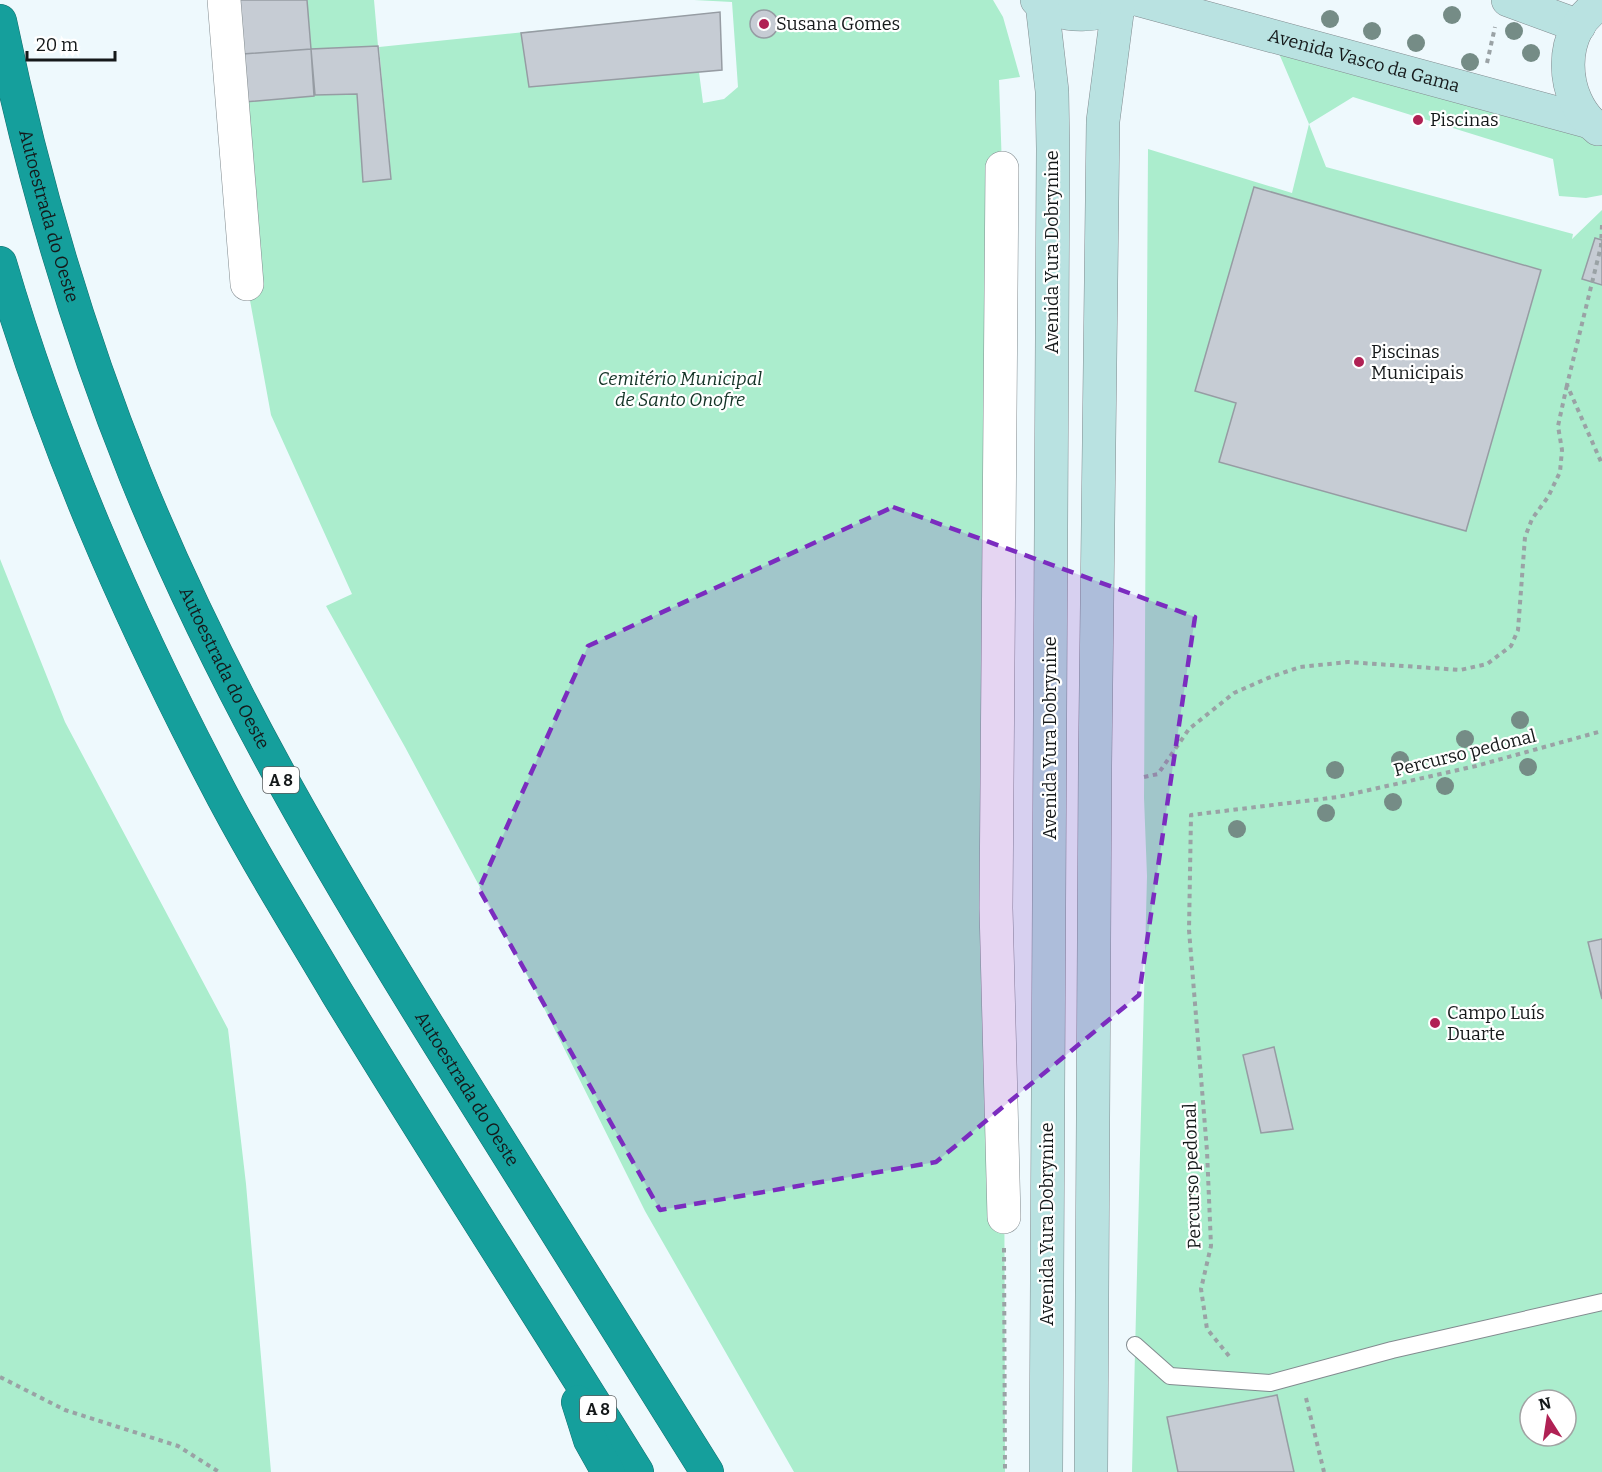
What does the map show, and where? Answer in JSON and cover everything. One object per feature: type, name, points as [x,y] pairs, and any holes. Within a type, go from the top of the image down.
[{"type":"highway","name":"Autoestrada do Oeste","points":[[0,21],[18,109],[49,224],[90,356],[135,476],[184,586],[299,812],[361,918],[707,1472]]},
{"type":"highway","name":"A 8","points":[[0,263],[53,424],[99,542],[214,781],[271,883],[371,1048],[637,1472]]},
{"type":"highway","points":[[559,1346],[590,1440],[608,1472]]},
{"type":"main road","points":[[1039,2],[1060,12],[1080,15],[1100,13],[1128,2]]},
{"type":"main road","name":"Avenida Yura Dobrynine","points":[[1039,2],[1052,91],[1053,149],[1046,1472]]},
{"type":"main road","points":[[1091,1472],[1095,766],[1103,121],[1128,2]]},
{"type":"main road","name":"Avenida Vasco da Gama","points":[[1128,2],[1480,93],[1596,127]]},
{"type":"main road","points":[[1596,127],[1575,101],[1568,76],[1569,50],[1579,26],[1596,6],[1602,3]]},
{"type":"main road","points":[[1502,11],[1579,26]]},
{"type":"street","points":[[224,0],[247,284]]},
{"type":"street","points":[[1002,168],[996,908],[1004,1217]]},
{"type":"lane","points":[[1135,1345],[1170,1376],[1270,1383],[1392,1350],[1602,1302]]},
{"type":"path","points":[[1480,93],[1502,11]]},
{"type":"path","points":[[1144,777],[1158,774],[1189,729],[1234,693],[1268,678],[1300,667],[1348,662],[1460,670],[1487,664],[1511,646],[1518,630],[1526,537],[1532,519],[1548,497],[1560,472],[1562,450],[1558,426],[1601,246],[1602,225]]},
{"type":"path","points":[[1567,385],[1602,464]]},
{"type":"path","name":"Percurso pedonal","points":[[1324,1472],[1307,1398],[1270,1383],[1225,1353],[1207,1329],[1201,1289],[1211,1246],[1207,1151],[1188,930],[1191,815],[1338,797],[1476,766],[1602,731]]},
{"type":"path","points":[[1004,1217],[1005,1472]]},
{"type":"path","points":[[0,1377],[65,1410],[178,1446],[219,1472]]},
{"type":"highlighted area","points":[[893,507],[1195,617],[1139,995],[936,1162],[660,1210],[479,889],[588,646]]},
{"type":"green space","points":[[307,0],[374,0],[378,46],[311,49]]},
{"type":"green space","name":"Cemitério Municipal de Santo Onofre","points":[[694,0],[993,0],[1003,17],[1020,77],[999,80],[1002,168],[1005,1472],[794,1472],[645,1211],[538,996],[405,747],[326,606],[352,594],[271,415],[247,284],[233,103],[315,95],[357,94],[363,181],[391,179],[379,47],[720,12],[722,70],[699,72],[703,103],[724,99],[738,87],[732,2]]},
{"type":"green space","points":[[1272,37],[1602,132],[1602,195],[1586,198],[1559,196],[1553,159],[1353,97],[1309,124]]},
{"type":"green space","points":[[1309,124],[1326,167],[1573,234],[1572,239],[1602,210],[1602,1472],[1132,1472],[1147,876],[1144,798],[1148,149],[1292,193]]},
{"type":"green space","points":[[0,559],[65,722],[228,1029],[246,1184],[271,1472],[0,1472]]},
{"type":"building","points":[[224,0],[307,0],[311,49],[229,55]]},
{"type":"building","name":"Susana Gomes","points":[[764,10],[774,14],[778,24],[774,34],[764,38],[754,34],[750,24],[754,14]]},
{"type":"building","points":[[720,12],[722,70],[529,87],[521,33]]},
{"type":"building","points":[[378,46],[391,179],[363,182],[357,94],[315,95],[311,49]]},
{"type":"building","points":[[311,49],[314,96],[233,103],[229,55]]},
{"type":"building","name":"Piscinas Municipais","points":[[1254,187],[1541,270],[1466,531],[1219,462],[1236,403],[1195,391]]},
{"type":"building","points":[[1595,238],[1602,240],[1602,285],[1582,279]]},
{"type":"building","points":[[1602,939],[1602,999],[1588,942]]},
{"type":"building","points":[[1274,1047],[1293,1129],[1261,1133],[1243,1055]]},
{"type":"building","points":[[1277,1395],[1294,1472],[1178,1472],[1167,1417]]},
{"type":"place","name":"Susana Gomes","points":[[764,24]]},
{"type":"place","name":"Piscinas","points":[[1418,120]]},
{"type":"place","name":"Piscinas Municipais","points":[[1359,362]]},
{"type":"place","name":"Campo Luís Duarte","points":[[1435,1023]]}]
